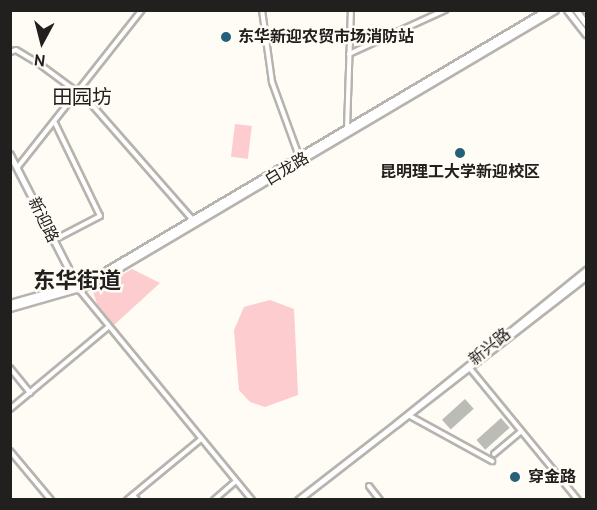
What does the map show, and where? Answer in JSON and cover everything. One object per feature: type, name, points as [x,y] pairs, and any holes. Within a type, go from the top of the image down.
[{"type":"main road","name":"白龙路","points":[[193,221],[546,10]]},
{"type":"main road","name":"白龙路","points":[[10,308],[77,288],[555,10]]},
{"type":"main road","points":[[567,10],[586,34]]},
{"type":"main road","points":[[576,10],[586,24]]},
{"type":"main road","name":"白龙路","points":[[10,303],[77,288]]},
{"type":"street","points":[[17,168],[56,123],[78,91],[142,10]]},
{"type":"street","points":[[262,10],[272,82],[299,156]]},
{"type":"street","points":[[347,131],[351,10]]},
{"type":"street","points":[[349,54],[445,10]]},
{"type":"street","points":[[11,51],[38,63],[78,91],[193,221]]},
{"type":"street","points":[[54,240],[100,216],[56,123]]},
{"type":"street","name":"新迎路","points":[[10,154],[77,288]]},
{"type":"street","name":"新兴路","points":[[396,424],[410,416],[586,270]]},
{"type":"street","name":"新兴路","points":[[298,500],[586,277]]},
{"type":"street","points":[[77,288],[107,328],[252,500]]},
{"type":"street","points":[[10,409],[107,328]]},
{"type":"street","points":[[469,367],[578,500]]},
{"type":"street","points":[[10,368],[30,393]]},
{"type":"street","points":[[410,416],[492,461]]},
{"type":"street","points":[[494,454],[521,431]]},
{"type":"street","points":[[127,500],[201,439]]},
{"type":"street","points":[[10,451],[51,500]]},
{"type":"street","points":[[214,500],[236,481]]},
{"type":"street","points":[[369,486],[380,500]]},
{"type":"street","points":[[133,495],[137,500]]},
{"type":"shaded area","points":[[235,124],[252,126],[248,159],[231,157]]},
{"type":"shaded area","points":[[132,269],[160,283],[114,325],[97,304],[93,292]]},
{"type":"shaded area","points":[[270,300],[294,309],[298,395],[265,407],[250,402],[239,390],[234,330],[244,307]]},
{"type":"building","points":[[465,399],[474,409],[451,429],[442,420]]},
{"type":"building","points":[[501,418],[510,428],[485,450],[476,440]]},
{"type":"place","name":"东华新迎农贸市场消防站","points":[[226,37]]},
{"type":"place","name":"昆明理工大学新迎校区","points":[[460,153]]},
{"type":"place","name":"穿金路","points":[[515,477]]},
{"type":"district","name":"田园坊","points":[[82,97]]},
{"type":"district","name":"东华街道","points":[[77,281]]}]
